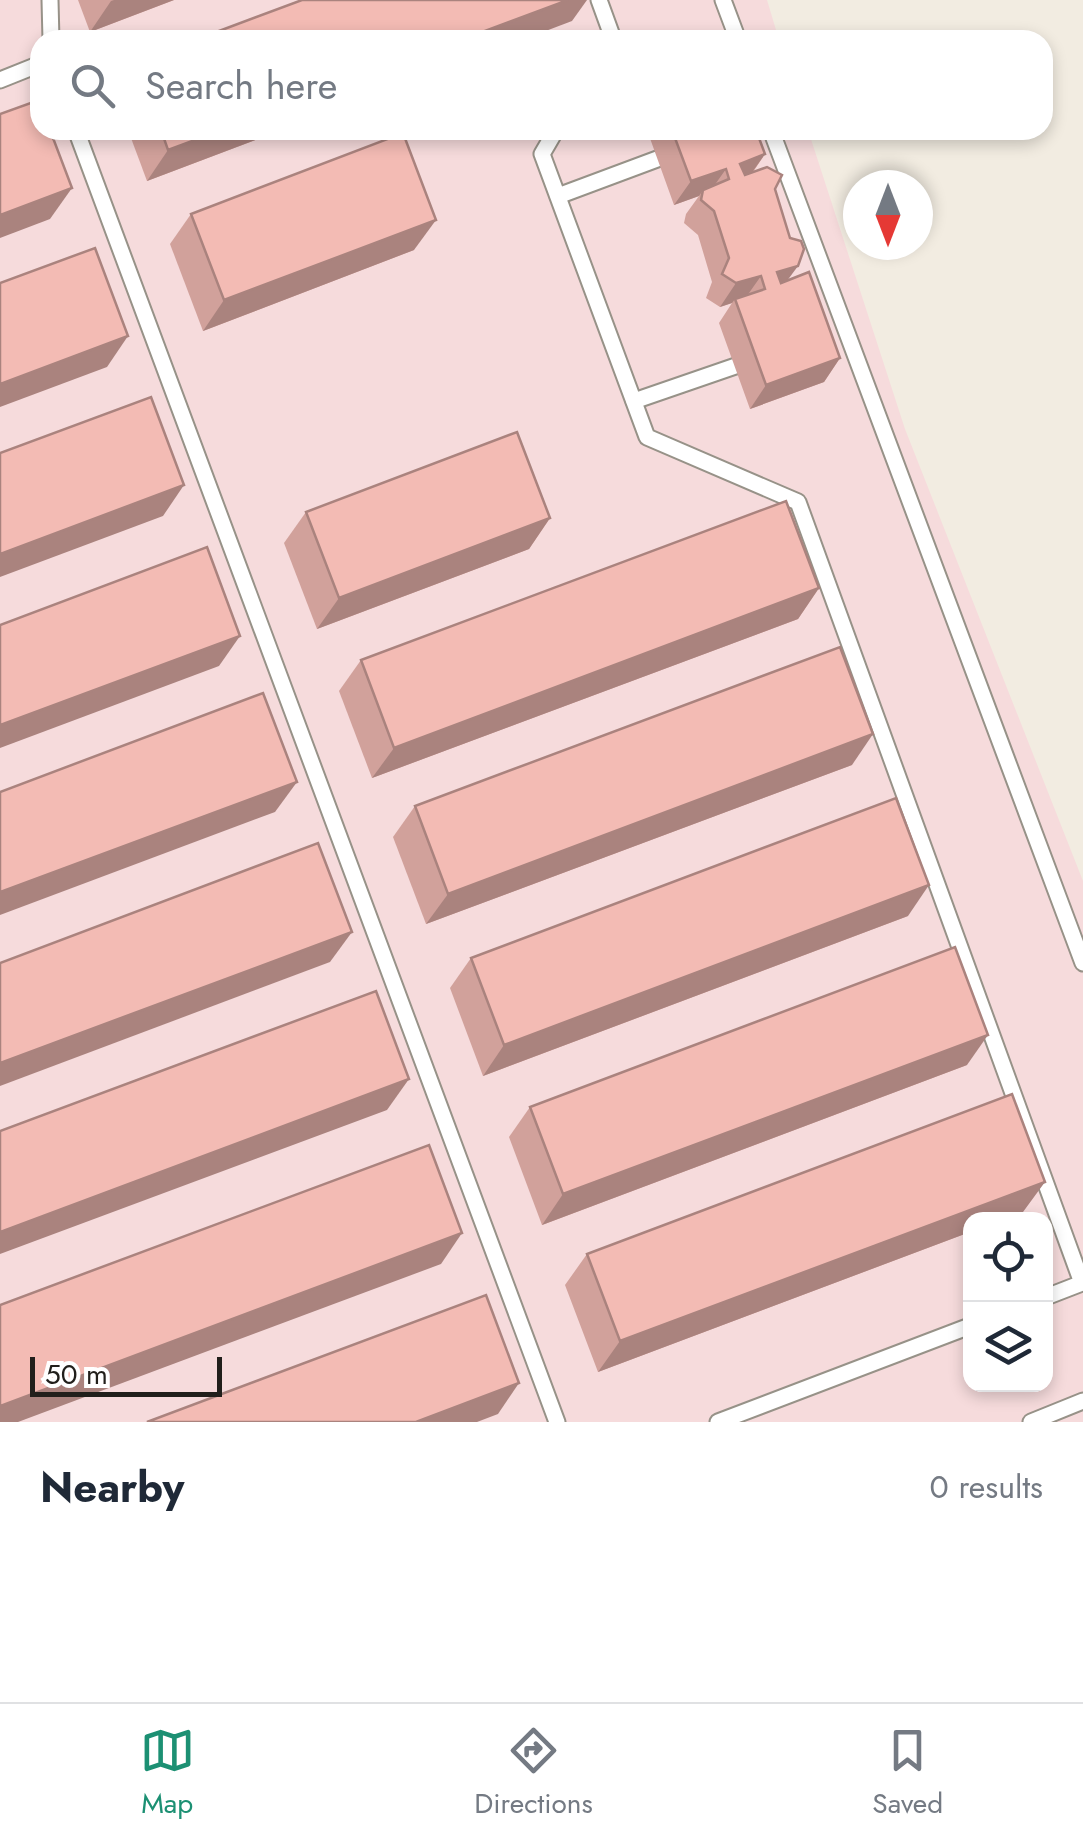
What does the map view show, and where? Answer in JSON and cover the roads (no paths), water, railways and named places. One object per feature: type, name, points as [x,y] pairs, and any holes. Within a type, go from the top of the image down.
[{"type":"lane","points":[[50,0],[50,30]]},
{"type":"lane","points":[[599,0],[610,30]]},
{"type":"lane","points":[[723,0],[734,30]]},
{"type":"lane","points":[[0,80],[30,68]]},
{"type":"lane","points":[[80,140],[557,1422]]},
{"type":"lane","points":[[550,140],[542,154],[647,437],[798,502],[1082,1284],[1053,1295]]},
{"type":"lane","points":[[775,140],[1083,963]]},
{"type":"lane","points":[[558,196],[700,143]]},
{"type":"lane","points":[[828,333],[845,327]]},
{"type":"lane","points":[[634,402],[775,352]]},
{"type":"lane","points":[[718,1422],[963,1329]]},
{"type":"lane","points":[[1032,1422],[1083,1401]]}]
